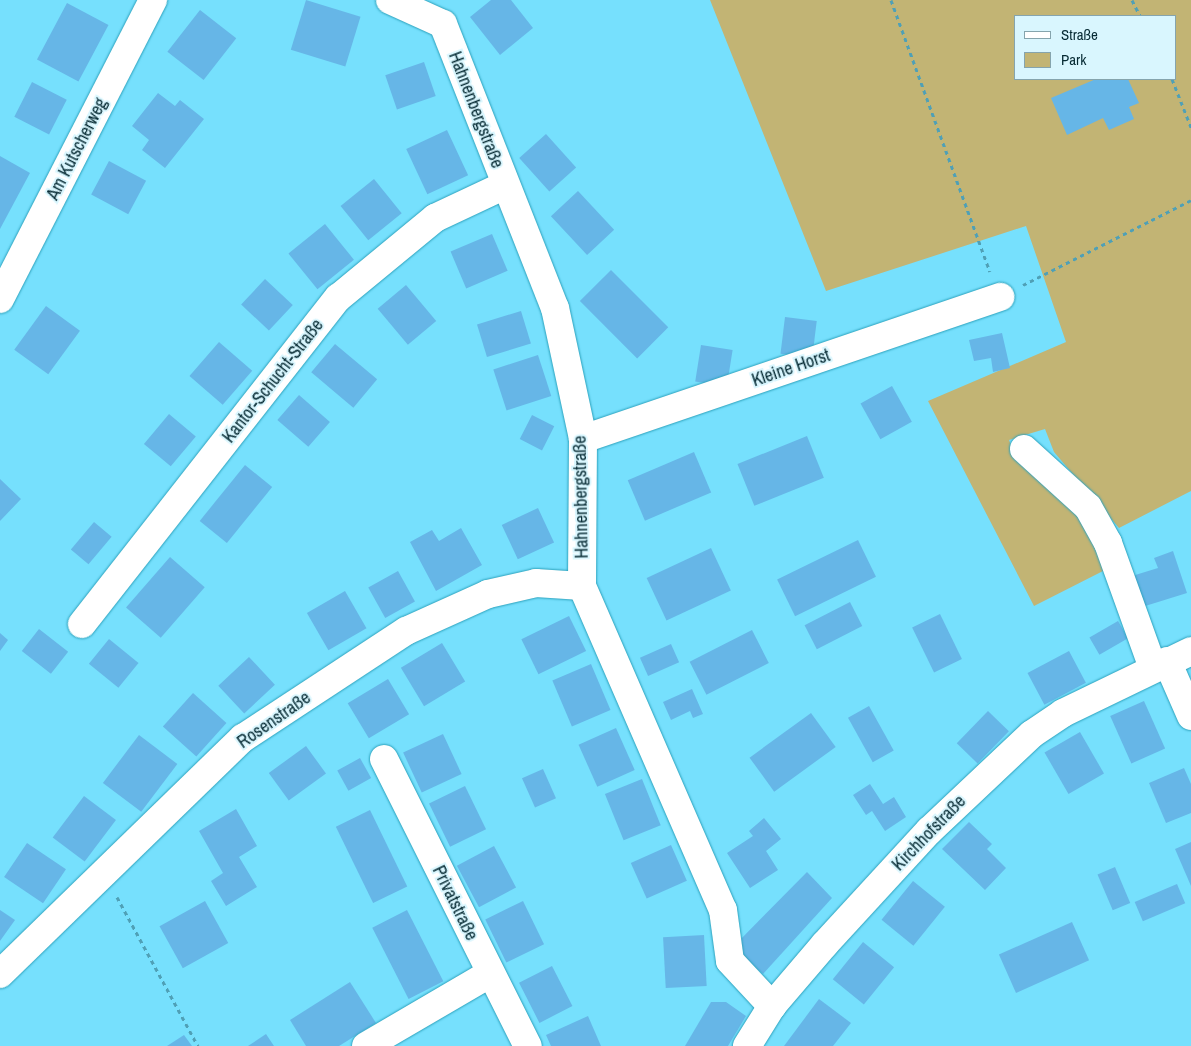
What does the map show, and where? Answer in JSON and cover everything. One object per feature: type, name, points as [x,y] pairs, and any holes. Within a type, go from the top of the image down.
[{"type":"street","name":"Am Kutscherweg","points":[[0,299],[154,0]]},
{"type":"street","name":"Hahnenbergstraße","points":[[390,0],[443,24],[555,308],[583,439],[582,586],[723,910],[730,961],[772,1006]]},
{"type":"street","name":"Kantor-Schucht-Straße","points":[[82,624],[338,298],[435,218],[505,185]]},
{"type":"street","name":"Kleine Horst","points":[[583,439],[1000,297]]},
{"type":"street","points":[[1024,450],[1088,507],[1170,660],[1191,716]]},
{"type":"street","name":"Rosenstraße","points":[[0,974],[243,738],[406,631],[488,594],[536,583],[582,586]]},
{"type":"street","name":"Kirchhofstraße","points":[[747,1046],[772,1006],[930,831],[1032,734],[1170,660]]},
{"type":"street","name":"Privatstraße","points":[[384,759],[489,974],[528,1046]]},
{"type":"street","points":[[366,1046],[489,974]]},
{"type":"path","points":[[891,0],[1000,297],[1191,200]]},
{"type":"path","points":[[1132,0],[1140,15]]},
{"type":"path","points":[[1172,80],[1191,127]]},
{"type":"path","points":[[104,873],[198,1046]]},
{"type":"green space","points":[[710,0],[1191,0],[1191,491],[1119,528],[1054,452],[1045,429],[1009,440],[1017,461],[1081,516],[1105,570],[1034,606],[928,401],[1066,342],[1026,226],[826,291]]},
{"type":"building","points":[[306,0],[361,17],[345,66],[291,50]]},
{"type":"building","points":[[491,0],[511,0],[533,28],[500,55],[470,17]]},
{"type":"building","points":[[67,3],[108,25],[78,82],[37,60]]},
{"type":"building","points":[[200,10],[236,38],[204,80],[167,52]]},
{"type":"building","points":[[424,62],[436,96],[397,109],[385,75]]},
{"type":"building","points":[[1094,80],[1128,80],[1139,103],[1129,107],[1134,119],[1109,130],[1103,118],[1067,135],[1051,98]]},
{"type":"building","points":[[32,82],[67,100],[49,134],[14,117]]},
{"type":"building","points":[[158,93],[175,106],[180,100],[204,119],[165,168],[142,150],[149,140],[132,126]]},
{"type":"building","points":[[447,130],[468,175],[427,194],[406,149]]},
{"type":"building","points":[[546,134],[576,167],[549,192],[519,158]]},
{"type":"building","points":[[0,156],[30,173],[0,229]]},
{"type":"building","points":[[109,161],[146,181],[128,214],[91,195]]},
{"type":"building","points":[[374,179],[402,213],[368,240],[341,206]]},
{"type":"building","points":[[578,191],[614,230],[587,255],[551,216]]},
{"type":"building","points":[[325,224],[354,260],[317,289],[288,254]]},
{"type":"building","points":[[492,234],[508,271],[466,288],[451,252]]},
{"type":"building","points":[[611,270],[668,327],[637,358],[580,301]]},
{"type":"building","points":[[265,279],[293,305],[269,331],[241,305]]},
{"type":"building","points":[[406,285],[436,321],[408,345],[378,309]]},
{"type":"building","points":[[46,306],[80,331],[48,374],[14,350]]},
{"type":"building","points":[[521,311],[531,344],[487,357],[477,324]]},
{"type":"building","points":[[785,317],[817,321],[812,358],[780,354]]},
{"type":"building","points":[[1002,333],[1010,368],[993,372],[991,358],[974,361],[969,340]]},
{"type":"building","points":[[219,342],[252,371],[223,405],[189,376]]},
{"type":"building","points":[[335,344],[377,379],[353,408],[311,372]]},
{"type":"building","points":[[701,345],[733,350],[727,387],[695,382]]},
{"type":"building","points":[[538,355],[551,396],[507,410],[493,370]]},
{"type":"building","points":[[892,386],[912,422],[880,439],[861,403]]},
{"type":"building","points":[[299,395],[330,422],[308,447],[277,420]]},
{"type":"building","points":[[169,414],[196,436],[171,466],[144,444]]},
{"type":"building","points":[[532,415],[554,426],[542,450],[520,439]]},
{"type":"building","points":[[807,436],[824,478],[754,506],[737,464]]},
{"type":"building","points":[[694,452],[711,493],[645,521],[628,480]]},
{"type":"building","points":[[245,465],[272,487],[227,543],[200,521]]},
{"type":"building","points":[[0,479],[21,499],[0,521]]},
{"type":"building","points":[[538,508],[554,542],[518,559],[502,525]]},
{"type":"building","points":[[94,522],[112,537],[88,564],[71,550]]},
{"type":"building","points":[[461,528],[482,565],[436,591],[410,542],[432,530],[439,541]]},
{"type":"building","points":[[858,540],[876,577],[795,616],[777,579]]},
{"type":"building","points":[[711,548],[731,591],[667,621],[647,578]]},
{"type":"building","points":[[1173,551],[1187,593],[1142,607],[1132,576],[1158,568],[1154,558]]},
{"type":"building","points":[[170,557],[205,587],[161,638],[126,608]]},
{"type":"building","points":[[398,571],[415,602],[385,618],[368,587]]},
{"type":"building","points":[[345,591],[367,628],[328,650],[307,613]]},
{"type":"building","points":[[850,602],[862,626],[817,649],[805,625]]},
{"type":"building","points":[[940,614],[962,659],[934,673],[912,628]]},
{"type":"building","points":[[569,616],[586,651],[538,674],[521,639]]},
{"type":"building","points":[[1118,621],[1128,638],[1099,655],[1089,638]]},
{"type":"building","points":[[39,629],[68,652],[51,674],[22,651]]},
{"type":"building","points":[[752,630],[769,663],[706,695],[690,662]]},
{"type":"building","points":[[0,633],[8,640],[0,651]]},
{"type":"building","points":[[109,639],[139,663],[118,688],[89,664]]},
{"type":"building","points":[[442,643],[465,682],[424,706],[401,668]]},
{"type":"building","points":[[671,644],[679,662],[648,676],[640,658]]},
{"type":"building","points":[[1069,651],[1086,683],[1044,705],[1028,673]]},
{"type":"building","points":[[249,657],[275,685],[244,713],[218,686]]},
{"type":"building","points":[[591,664],[611,710],[572,726],[552,680]]},
{"type":"building","points":[[388,679],[409,714],[369,738],[348,703]]},
{"type":"building","points":[[692,689],[703,714],[693,718],[690,711],[671,720],[663,702]]},
{"type":"building","points":[[193,693],[226,723],[196,757],[163,726]]},
{"type":"building","points":[[1144,701],[1165,749],[1131,764],[1110,716]]},
{"type":"building","points":[[869,706],[894,751],[873,762],[848,718]]},
{"type":"building","points":[[988,711],[1009,731],[978,764],[957,743]]},
{"type":"building","points":[[811,713],[836,747],[774,792],[750,758]]},
{"type":"building","points":[[616,728],[635,770],[597,787],[579,745]]},
{"type":"building","points":[[1080,732],[1104,774],[1068,794],[1044,752]]},
{"type":"building","points":[[443,734],[462,774],[422,792],[403,753]]},
{"type":"building","points":[[139,735],[177,764],[141,812],[103,783]]},
{"type":"building","points":[[306,746],[326,774],[289,801],[269,773]]},
{"type":"building","points":[[360,758],[371,778],[348,791],[337,771]]},
{"type":"building","points":[[1184,768],[1191,784],[1191,813],[1166,823],[1149,783]]},
{"type":"building","points":[[543,769],[556,798],[535,808],[522,778]]},
{"type":"building","points":[[642,779],[661,825],[624,840],[605,794]]},
{"type":"building","points":[[870,784],[883,804],[894,797],[906,817],[885,831],[872,811],[866,815],[853,795]]},
{"type":"building","points":[[465,786],[486,829],[450,847],[429,804]]},
{"type":"building","points":[[84,796],[116,820],[85,862],[53,838]]},
{"type":"building","points":[[236,809],[257,846],[239,857],[257,887],[226,906],[211,881],[223,873],[199,831]]},
{"type":"building","points":[[370,810],[407,886],[373,903],[336,827]]},
{"type":"building","points":[[764,818],[781,839],[766,851],[778,870],[750,888],[727,853],[753,836],[749,831]]},
{"type":"building","points":[[969,822],[992,844],[987,849],[1006,868],[985,890],[942,849]]},
{"type":"building","points":[[1191,842],[1191,886],[1175,849]]},
{"type":"building","points":[[27,843],[66,869],[43,903],[4,877]]},
{"type":"building","points":[[671,845],[687,881],[647,899],[631,863]]},
{"type":"building","points":[[494,846],[516,887],[479,907],[457,866]]},
{"type":"building","points":[[1115,867],[1130,903],[1113,910],[1098,874]]},
{"type":"building","points":[[807,872],[832,898],[763,974],[732,948]]},
{"type":"building","points":[[913,881],[945,907],[913,946],[882,920]]},
{"type":"building","points":[[1177,884],[1185,903],[1143,921],[1135,902]]},
{"type":"building","points":[[205,901],[228,943],[183,968],[160,926]]},
{"type":"building","points":[[523,901],[544,944],[506,963],[485,919]]},
{"type":"building","points":[[0,910],[15,920],[0,941]]},
{"type":"building","points":[[407,910],[443,981],[409,999],[372,928]]},
{"type":"building","points":[[1072,922],[1089,960],[1016,993],[999,955]]},
{"type":"building","points":[[704,935],[707,986],[666,988],[663,937]]},
{"type":"building","points":[[863,942],[894,967],[864,1004],[833,979]]},
{"type":"building","points":[[552,966],[572,1006],[539,1023],[519,983]]},
{"type":"building","points":[[350,982],[376,1023],[339,1046],[306,1046],[290,1020]]},
{"type":"building","points":[[819,999],[851,1023],[833,1046],[784,1046]]},
{"type":"building","points":[[711,1002],[726,1002],[746,1016],[728,1046],[685,1046]]},
{"type":"building","points":[[588,1016],[601,1046],[551,1046],[546,1035]]},
{"type":"building","points":[[266,1034],[274,1046],[248,1046]]},
{"type":"building","points":[[184,1035],[192,1046],[167,1046]]}]
